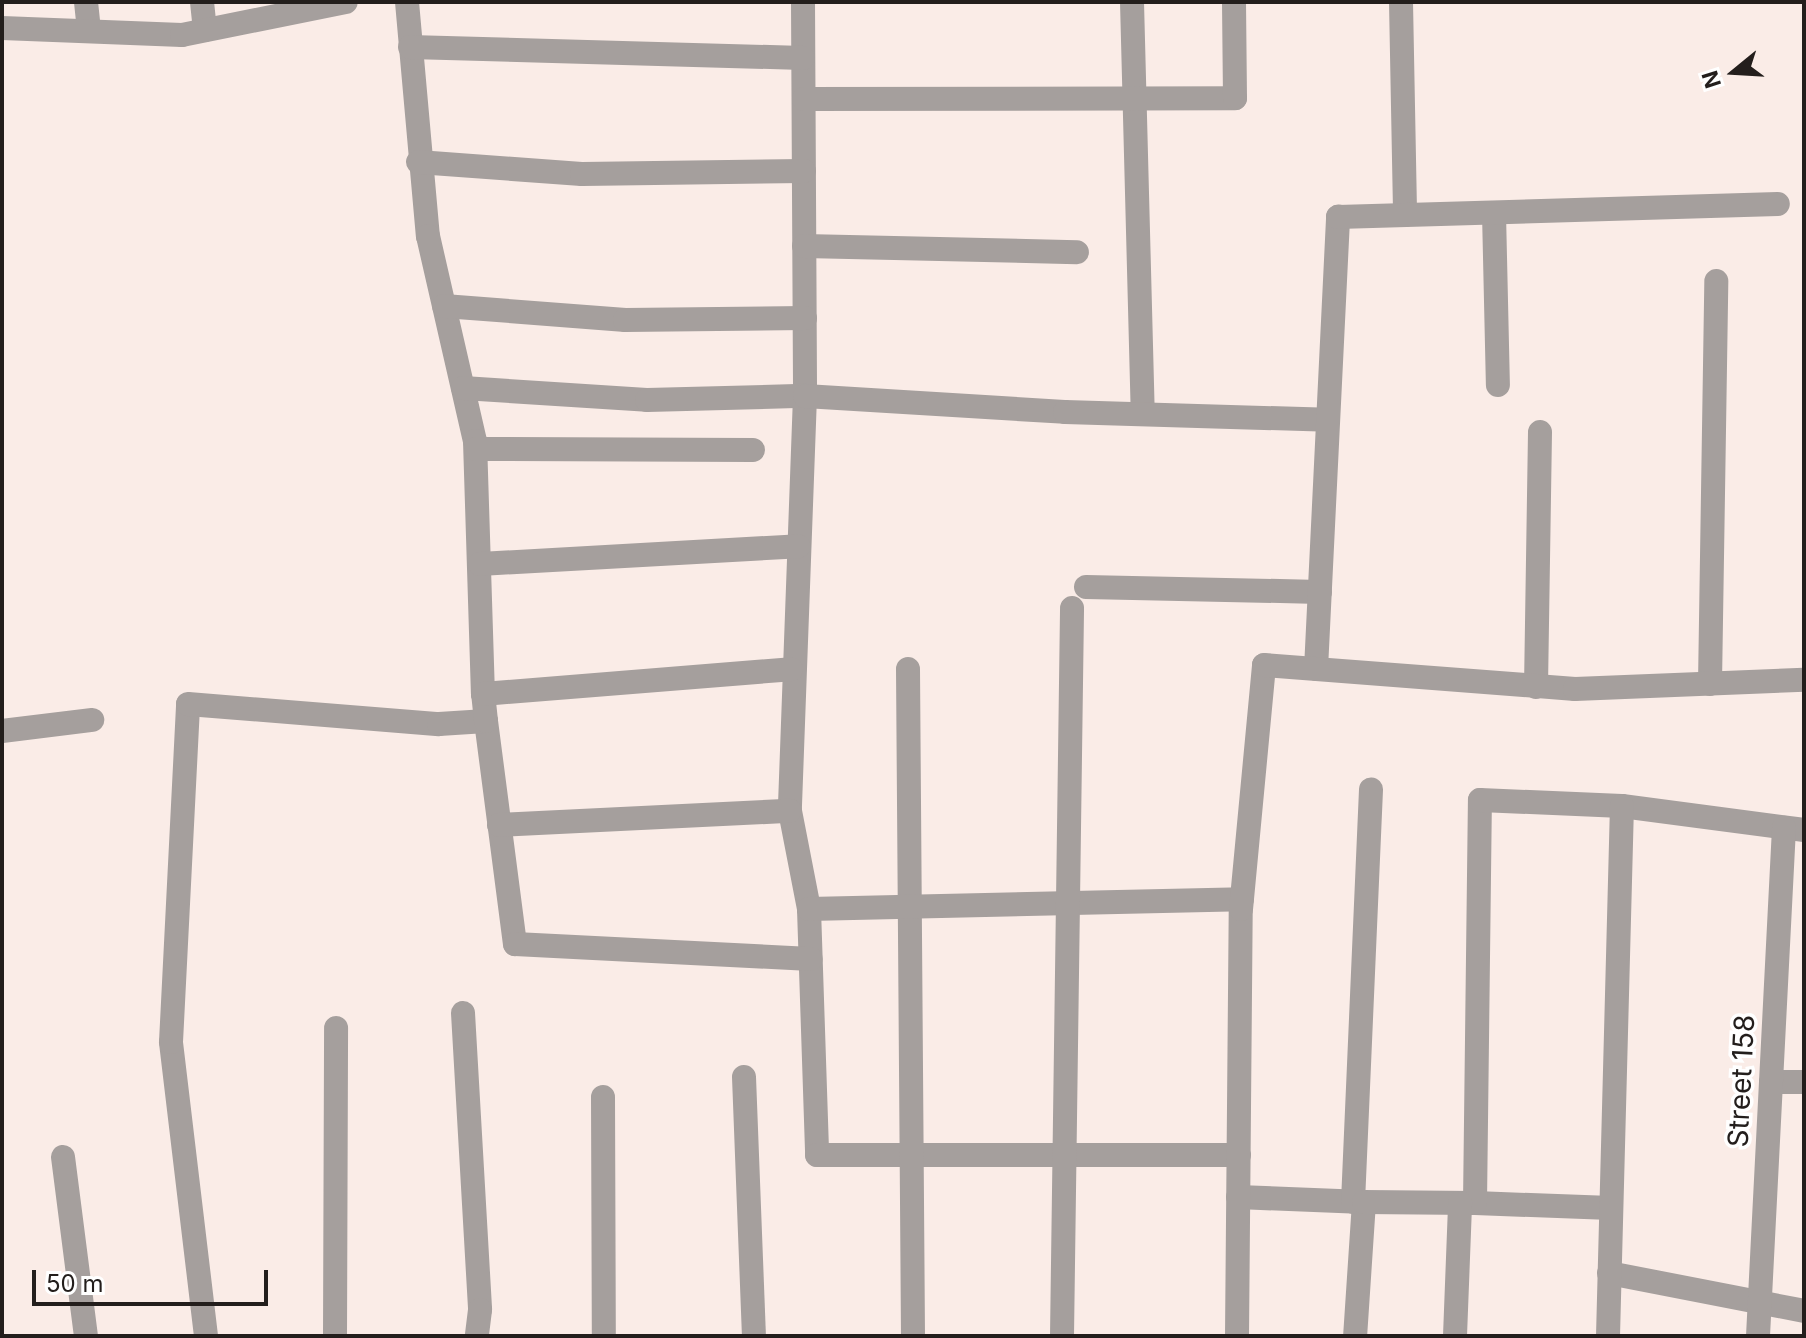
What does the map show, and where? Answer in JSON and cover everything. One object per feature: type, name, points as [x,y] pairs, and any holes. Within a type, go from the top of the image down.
[{"type":"street","points":[[86,2],[89,31]]},
{"type":"street","points":[[202,2],[205,30]]},
{"type":"street","points":[[2,28],[182,35],[346,2]]},
{"type":"street","points":[[407,2],[418,162],[444,306],[476,449],[483,694],[515,944],[811,959]]},
{"type":"street","points":[[803,2],[805,396],[791,669],[790,811],[809,909],[817,1155],[1239,1155]]},
{"type":"street","points":[[1132,2],[1143,411]]},
{"type":"street","points":[[804,99],[1235,98],[1234,2]]},
{"type":"street","points":[[1401,2],[1405,215]]},
{"type":"street","points":[[410,47],[803,58]]},
{"type":"street","points":[[418,162],[582,174],[804,171]]},
{"type":"street","points":[[1316,669],[1338,217],[1778,204]]},
{"type":"street","points":[[1494,213],[1498,385]]},
{"type":"street","points":[[804,246],[1077,252]]},
{"type":"street","points":[[1710,684],[1716,281]]},
{"type":"street","points":[[444,306],[625,320],[805,318]]},
{"type":"street","points":[[463,388],[647,400],[805,396],[1065,412],[1143,411],[1328,420]]},
{"type":"street","points":[[1536,687],[1540,432]]},
{"type":"street","points":[[476,449],[753,450]]},
{"type":"street","points":[[480,564],[798,546]]},
{"type":"street","points":[[1086,587],[1320,592]]},
{"type":"street","points":[[1062,1336],[1072,608]]},
{"type":"street","points":[[1237,1336],[1242,899],[1264,665],[1536,687],[1804,680]]},
{"type":"street","points":[[483,694],[791,669]]},
{"type":"street","points":[[908,669],[913,1336]]},
{"type":"street","points":[[206,1336],[171,1042],[173,947],[185,840],[188,704],[439,724],[486,721]]},
{"type":"street","points":[[2,731],[92,720]]},
{"type":"street","points":[[1355,1336],[1371,789]]},
{"type":"street","points":[[1455,1336],[1467,1203],[1480,800],[1622,806],[1794,829]]},
{"type":"street","points":[[1608,1336],[1622,806]]},
{"type":"street","points":[[499,825],[790,811]]},
{"type":"street","name":"Street 158","points":[[1758,1336],[1771,1082],[1794,829]]},
{"type":"street","points":[[809,909],[1242,899]]},
{"type":"street","points":[[463,1013],[480,1310],[477,1336]]},
{"type":"street","points":[[335,1336],[336,1028]]},
{"type":"street","points":[[744,1077],[754,1336]]},
{"type":"street","points":[[1771,1082],[1804,1082]]},
{"type":"street","points":[[603,1097],[604,1336]]},
{"type":"street","points":[[63,1157],[86,1336]]},
{"type":"street","points":[[1238,1197],[1611,1208]]},
{"type":"street","points":[[1609,1273],[1804,1311]]}]
